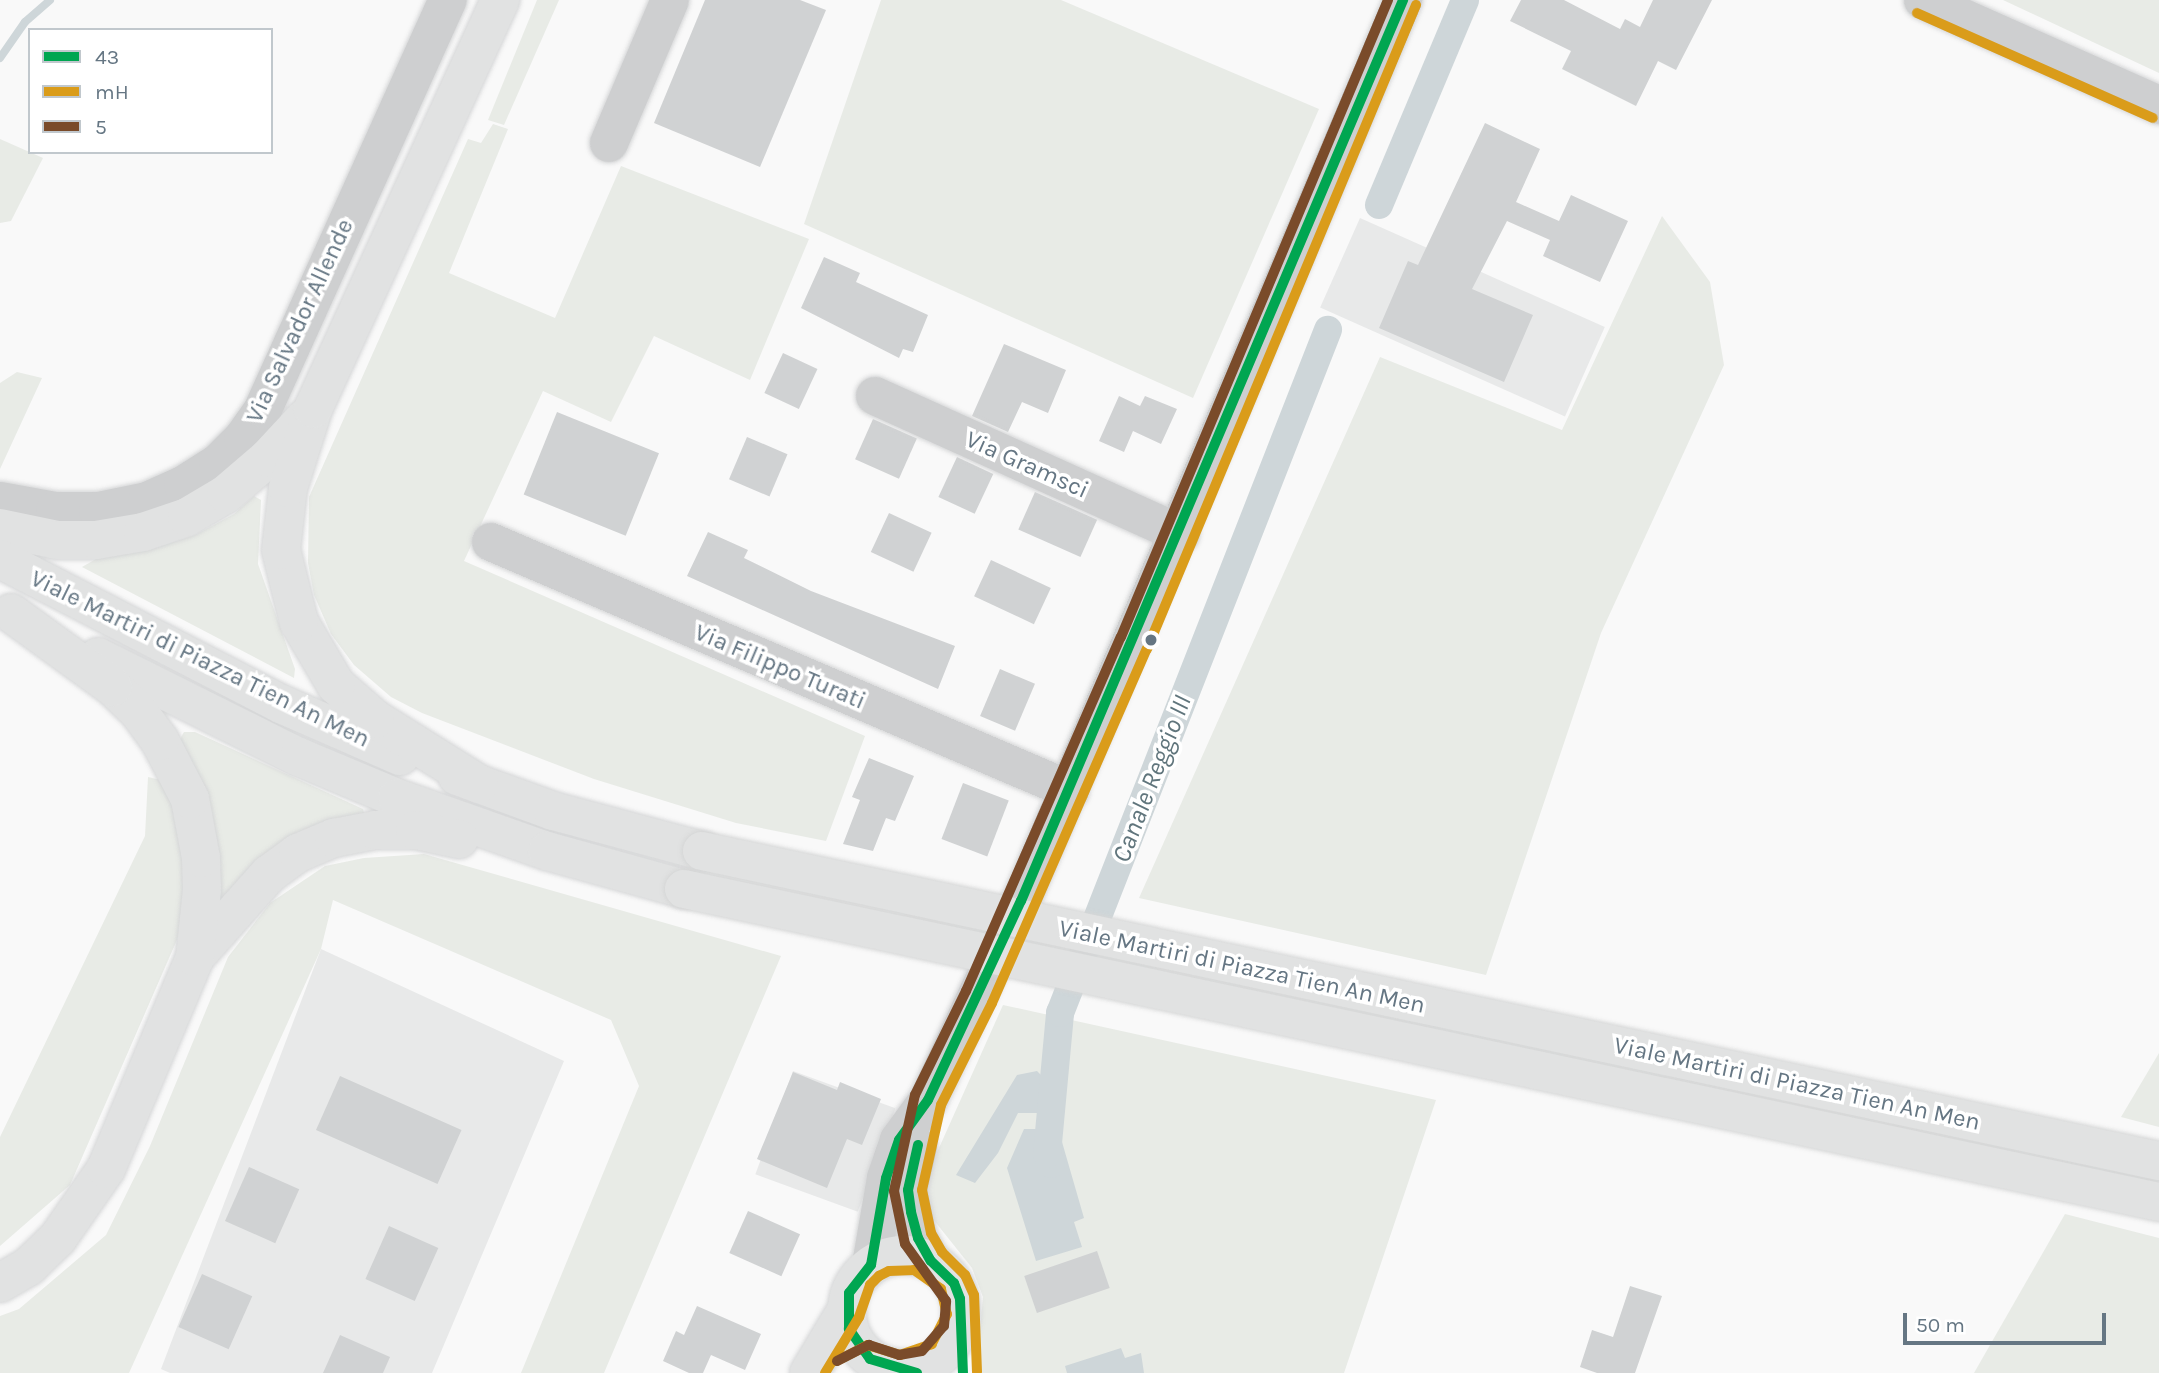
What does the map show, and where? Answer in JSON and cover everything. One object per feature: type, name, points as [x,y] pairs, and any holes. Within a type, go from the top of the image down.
[{"type":"main road","points":[[480,784],[352,701],[321,664],[299,622],[285,580],[282,522],[313,409],[500,0]]},
{"type":"main road","points":[[0,528],[57,540],[96,540],[187,517],[226,495],[268,458],[313,409]]},
{"type":"main road","name":"Viale Martiri di Piazza Tien An Men","points":[[0,559],[281,704],[375,746],[553,811],[702,851],[2159,1161]]},
{"type":"main road","points":[[0,1283],[28,1267],[84,1206],[122,1134],[195,957],[201,858],[180,776],[139,712],[6,610]]},
{"type":"main road","name":"Viale Martiri di Piazza Tien An Men","points":[[6,610],[299,757],[397,798],[547,851],[684,888],[2159,1202]]},
{"type":"main road","points":[[195,957],[269,874],[298,853],[334,838],[376,830],[415,830],[547,851]]},
{"type":"main road","points":[[958,1330],[941,1355],[915,1371],[857,1366],[846,1311],[849,1293],[871,1265],[901,1255],[931,1261],[954,1283],[960,1299],[958,1330],[962,1373]]},
{"type":"main road","points":[[809,1373],[846,1311]]},
{"type":"street","name":"Via Salvador Allende","points":[[0,501],[55,511],[98,511],[146,501],[183,485],[218,463],[243,438],[263,410],[448,0]]},
{"type":"street","points":[[609,143],[670,0]]},
{"type":"street","points":[[871,1265],[886,1178],[899,1140],[928,1100],[1070,790],[1403,0]]},
{"type":"street","points":[[1923,0],[2159,105]]},
{"type":"street","name":"Via Gramsci","points":[[875,396],[1180,534]]},
{"type":"street","name":"Via Filippo Turati","points":[[491,542],[1070,790]]},
{"type":"street","points":[[928,1100],[908,1190],[918,1238],[931,1261]]},
{"type":"shaded area","points":[[537,0],[559,0],[504,125],[488,120]]},
{"type":"shaded area","points":[[881,0],[1061,0],[1319,109],[1193,398],[804,224]]},
{"type":"shaded area","points":[[2003,0],[2159,0],[2159,73]]},
{"type":"shaded area","points":[[493,124],[508,129],[449,273],[555,318],[621,166],[809,239],[750,380],[654,336],[611,422],[543,391],[464,561],[865,736],[826,841],[736,823],[594,779],[422,713],[391,697],[354,665],[331,634],[314,595],[308,563],[309,497],[468,139],[481,143]]},
{"type":"shaded area","points":[[0,139],[28,151],[28,154],[43,158],[11,221],[0,223]]},
{"type":"shaded area","points":[[1662,216],[1710,282],[1724,365],[1601,633],[1486,975],[1139,898],[1380,357],[1562,430]]},
{"type":"shaded area","points":[[1360,218],[1605,327],[1565,417],[1320,308]]},
{"type":"shaded area","points":[[17,372],[42,378],[0,469],[0,383]]},
{"type":"shaded area","points":[[254,496],[261,500],[258,564],[295,669],[294,678],[82,567],[96,559],[155,548],[195,535],[234,514]]},
{"type":"shaded area","points":[[184,732],[195,732],[363,809],[365,817],[220,905],[179,741]]},
{"type":"shaded area","points":[[148,777],[174,783],[189,856],[180,933],[70,1185],[0,1246],[0,1137],[145,836]]},
{"type":"shaded area","points":[[424,854],[781,956],[604,1373],[521,1373],[639,1086],[611,1020],[333,900],[321,949],[129,1373],[0,1373],[0,1316],[19,1309],[106,1235],[150,1146],[228,957],[270,903],[325,866],[364,858]]},
{"type":"shaded area","points":[[321,949],[564,1061],[432,1373],[170,1373],[161,1369]]},
{"type":"shaded area","points":[[1003,1005],[1436,1100],[1344,1373],[976,1373],[983,1297],[972,1268],[929,1214],[926,1177]]},
{"type":"shaded area","points":[[2159,1053],[2159,1127],[2121,1117]]},
{"type":"shaded area","points":[[793,1071],[895,1108],[858,1212],[755,1174]]},
{"type":"shaded area","points":[[1037,1071],[1043,1077],[1042,1113],[1018,1113],[998,1153],[975,1183],[956,1175],[1017,1075]]},
{"type":"shaded area","points":[[1024,1129],[1051,1129],[1051,1136],[1060,1135],[1084,1218],[1074,1222],[1082,1247],[1036,1261],[1007,1168]]},
{"type":"shaded area","points":[[2065,1214],[2159,1238],[2159,1373],[1974,1373]]},
{"type":"shaded area","points":[[1121,1348],[1125,1358],[1141,1353],[1144,1373],[1067,1373],[1065,1366]]},
{"type":"building","points":[[705,0],[800,0],[826,10],[760,167],[654,123]]},
{"type":"building","points":[[1521,0],[1564,0],[1620,29],[1625,19],[1640,27],[1653,0],[1712,0],[1676,70],[1658,61],[1636,106],[1562,69],[1571,51],[1510,21]]},
{"type":"building","points":[[1485,123],[1540,149],[1516,202],[1559,221],[1571,195],[1628,221],[1600,282],[1543,256],[1550,240],[1507,221],[1472,289],[1533,315],[1504,382],[1379,328],[1408,261],[1418,265]]},
{"type":"building","points":[[824,257],[860,273],[856,282],[928,315],[913,352],[903,349],[899,358],[801,308]]},
{"type":"building","points":[[1004,344],[1066,370],[1048,413],[1022,402],[1008,432],[972,416]]},
{"type":"building","points":[[783,353],[817,369],[799,409],[764,393]]},
{"type":"building","points":[[1119,396],[1140,406],[1145,396],[1177,409],[1161,444],[1133,431],[1124,452],[1099,441]]},
{"type":"building","points":[[557,412],[659,453],[626,536],[524,495]]},
{"type":"building","points":[[873,419],[917,439],[899,479],[855,459]]},
{"type":"building","points":[[747,437],[788,454],[770,497],[729,479]]},
{"type":"building","points":[[957,457],[993,474],[975,514],[938,497]]},
{"type":"building","points":[[1035,492],[1097,520],[1080,557],[1018,529]]},
{"type":"building","points":[[889,513],[932,533],[913,572],[871,552]]},
{"type":"building","points":[[708,532],[748,550],[744,558],[811,591],[955,646],[938,689],[687,576]]},
{"type":"building","points":[[991,560],[1051,588],[1034,624],[974,596]]},
{"type":"building","points":[[1000,669],[1035,684],[1015,731],[980,716]]},
{"type":"building","points":[[869,758],[914,776],[895,821],[886,818],[873,851],[843,844],[860,800],[852,797]]},
{"type":"building","points":[[963,783],[1009,801],[987,857],[941,839]]},
{"type":"building","points":[[793,1072],[837,1090],[840,1082],[881,1099],[862,1145],[847,1139],[827,1188],[757,1159]]},
{"type":"building","points":[[340,1076],[462,1130],[438,1184],[316,1130]]},
{"type":"building","points":[[249,1167],[299,1189],[275,1243],[225,1221]]},
{"type":"building","points":[[748,1211],[800,1234],[781,1276],[729,1253]]},
{"type":"building","points":[[389,1226],[438,1248],[415,1301],[365,1279]]},
{"type":"building","points":[[1097,1251],[1110,1288],[1037,1313],[1024,1276]]},
{"type":"building","points":[[202,1274],[252,1296],[229,1349],[178,1327]]},
{"type":"building","points":[[1630,1286],[1662,1296],[1635,1373],[1597,1373],[1580,1367],[1592,1330],[1613,1337]]},
{"type":"building","points":[[697,1306],[761,1334],[745,1370],[711,1355],[703,1373],[689,1373],[663,1361],[676,1331],[684,1335]]},
{"type":"building","points":[[340,1335],[390,1357],[383,1373],[323,1373]]},
{"type":"waterway","points":[[0,58],[25,22],[50,0]]},
{"type":"waterway","name":"Canale Reggio III","points":[[1379,205],[1465,0]]},
{"type":"waterway","name":"Canale Reggio III","points":[[1051,1164],[1047,1154],[1060,1013],[1328,330]]},
{"type":"transit line","name":"5","points":[[837,1361],[869,1345],[899,1355],[922,1351],[944,1326],[946,1301],[905,1244],[894,1191],[915,1095],[966,991],[1121,637],[1388,0]]},
{"type":"transit line","name":"43","points":[[917,1373],[870,1359],[849,1329],[849,1293],[871,1265],[886,1178],[899,1140],[928,1100],[1021,901],[1403,0]]},
{"type":"transit line","name":"mH","points":[[977,1372],[974,1295],[965,1275],[942,1252],[931,1233],[922,1190],[941,1105],[992,1003],[1147,649],[1416,5]]},
{"type":"transit line","name":"mH","points":[[1917,13],[2153,118]]},
{"type":"transit line","name":"43","points":[[918,1145],[908,1190],[911,1212],[918,1238],[931,1261],[954,1283],[960,1299],[963,1373]]},
{"type":"transit line","name":"mH","points":[[825,1373],[859,1317],[870,1285],[879,1276],[889,1271],[914,1270],[941,1289],[947,1314],[932,1344],[900,1355],[868,1345],[837,1361]]}]
